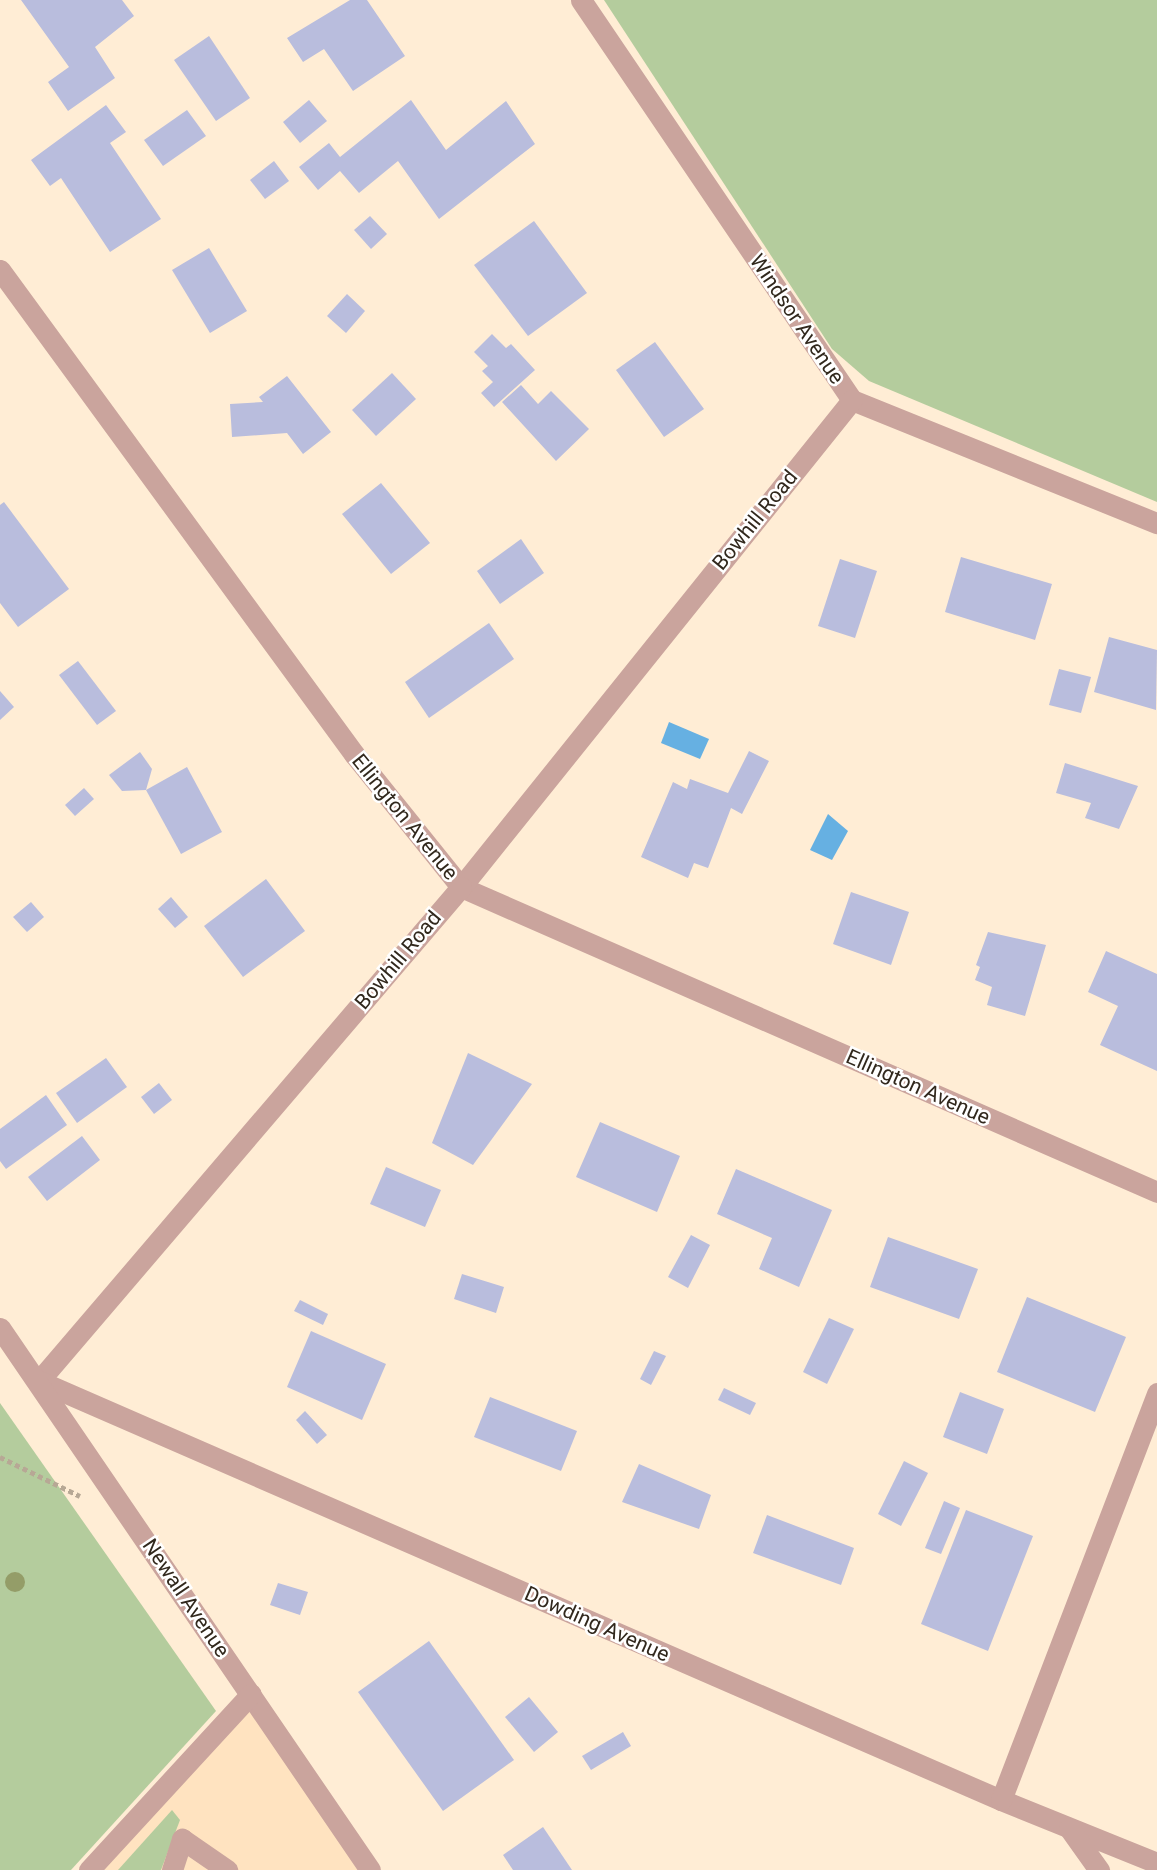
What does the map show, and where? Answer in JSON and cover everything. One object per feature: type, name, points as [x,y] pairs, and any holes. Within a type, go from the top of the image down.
[{"type":"street","name":"Windsor Avenue","points":[[581,0],[852,400],[1157,523]]},
{"type":"street","name":"Ellington Avenue","points":[[0,270],[354,754],[461,887],[1157,1192]]},
{"type":"street","name":"Bowhill Road","points":[[39,1381],[461,887],[852,400]]},
{"type":"street","name":"Newall Avenue","points":[[0,1328],[39,1381],[370,1870]]},
{"type":"street","name":"Dowding Avenue","points":[[39,1381],[1000,1800],[1157,1863]]},
{"type":"street","points":[[1000,1800],[1157,1393]]},
{"type":"street","points":[[89,1870],[251,1694]]},
{"type":"street","points":[[1069,1828],[1099,1870]]},
{"type":"street","points":[[172,1870],[182,1839],[228,1870]]},
{"type":"path","points":[[0,1457],[90,1501]]},
{"type":"shaded area","points":[[250,1702],[363,1870],[95,1870]]},
{"type":"green space","points":[[604,0],[1157,0],[1157,502],[869,381],[832,349]]},
{"type":"green space","points":[[0,1403],[216,1711],[71,1870],[0,1870]]},
{"type":"green space","points":[[172,1810],[180,1820],[161,1870],[118,1870]]},
{"type":"water","points":[[669,722],[709,739],[700,759],[661,743]]},
{"type":"water","points":[[828,814],[848,831],[832,860],[810,850]]},
{"type":"building","points":[[21,0],[122,0],[134,16],[95,47],[115,78],[68,111],[48,82],[69,67]]},
{"type":"building","points":[[350,0],[367,0],[405,56],[353,91],[324,49],[303,62],[287,38]]},
{"type":"building","points":[[209,36],[250,98],[216,121],[174,60]]},
{"type":"building","points":[[309,100],[327,121],[300,143],[283,122]]},
{"type":"building","points":[[411,100],[446,150],[506,101],[535,144],[439,219],[398,161],[359,193],[340,171],[318,190],[299,167],[329,143],[340,157]]},
{"type":"building","points":[[106,105],[126,132],[110,143],[161,219],[110,252],[61,178],[50,186],[31,160]]},
{"type":"building","points":[[187,110],[206,136],[163,166],[144,140]]},
{"type":"building","points":[[274,161],[289,181],[265,199],[250,180]]},
{"type":"building","points":[[370,216],[387,234],[371,249],[354,230]]},
{"type":"building","points":[[534,221],[587,293],[528,336],[474,265]]},
{"type":"building","points":[[209,248],[247,311],[210,333],[172,270]]},
{"type":"building","points":[[347,294],[365,311],[346,333],[327,316]]},
{"type":"building","points":[[492,334],[506,348],[511,344],[535,370],[494,407],[481,393],[493,382],[482,371],[488,366],[474,352]]},
{"type":"building","points":[[655,342],[704,409],[664,437],[616,370]]},
{"type":"building","points":[[392,373],[416,399],[376,436],[352,410]]},
{"type":"building","points":[[287,376],[331,432],[303,454],[287,433],[232,437],[230,404],[263,402],[259,397]]},
{"type":"building","points":[[521,385],[538,404],[551,391],[589,429],[556,461],[502,402]]},
{"type":"building","points":[[381,483],[430,543],[391,574],[342,514]]},
{"type":"building","points":[[4,502],[69,589],[18,627],[0,603],[0,505]]},
{"type":"building","points":[[521,539],[544,573],[500,604],[477,571]]},
{"type":"building","points":[[961,557],[1052,584],[1035,640],[945,612]]},
{"type":"building","points":[[840,559],[877,571],[855,638],[818,626]]},
{"type":"building","points":[[489,623],[514,659],[429,718],[405,682]]},
{"type":"building","points":[[1109,637],[1157,650],[1156,710],[1094,692]]},
{"type":"building","points":[[78,661],[116,711],[97,725],[59,675]]},
{"type":"building","points":[[1059,669],[1091,677],[1081,713],[1049,705]]},
{"type":"building","points":[[0,691],[14,707],[0,720]]},
{"type":"building","points":[[749,751],[769,761],[742,814],[731,808],[708,868],[694,863],[688,878],[641,857],[673,782],[687,789],[690,779],[728,793]]},
{"type":"building","points":[[140,752],[152,769],[146,790],[122,791],[109,775]]},
{"type":"building","points":[[1065,763],[1138,786],[1119,829],[1085,818],[1091,803],[1056,793]]},
{"type":"building","points":[[187,767],[222,832],[181,854],[146,790]]},
{"type":"building","points":[[84,788],[94,799],[75,816],[65,805]]},
{"type":"building","points":[[266,879],[305,931],[243,977],[204,926]]},
{"type":"building","points":[[851,892],[909,912],[891,965],[833,944]]},
{"type":"building","points":[[171,897],[188,917],[175,928],[158,909]]},
{"type":"building","points":[[31,902],[44,917],[27,932],[13,917]]},
{"type":"building","points":[[988,932],[1046,945],[1025,1016],[987,1005],[992,987],[975,980],[980,967],[976,965]]},
{"type":"building","points":[[1106,951],[1157,974],[1157,1071],[1100,1045],[1118,1006],[1088,992]]},
{"type":"building","points":[[468,1053],[532,1084],[473,1165],[432,1143]]},
{"type":"building","points":[[106,1058],[127,1087],[77,1123],[56,1093]]},
{"type":"building","points":[[159,1083],[172,1100],[154,1114],[141,1097]]},
{"type":"building","points":[[46,1095],[67,1125],[6,1169],[0,1161],[0,1129]]},
{"type":"building","points":[[600,1122],[680,1156],[657,1212],[576,1177]]},
{"type":"building","points":[[82,1136],[100,1160],[47,1201],[28,1177]]},
{"type":"building","points":[[386,1167],[441,1190],[425,1227],[370,1204]]},
{"type":"building","points":[[736,1169],[832,1210],[799,1287],[759,1269],[772,1238],[717,1214]]},
{"type":"building","points":[[691,1235],[710,1245],[688,1288],[668,1277]]},
{"type":"building","points":[[888,1237],[978,1269],[959,1319],[870,1287]]},
{"type":"building","points":[[462,1274],[504,1287],[496,1313],[454,1299]]},
{"type":"building","points":[[1027,1297],[1126,1337],[1095,1412],[997,1372]]},
{"type":"building","points":[[300,1300],[328,1314],[323,1325],[294,1311]]},
{"type":"building","points":[[829,1318],[854,1329],[827,1384],[803,1372]]},
{"type":"building","points":[[311,1331],[386,1364],[362,1420],[287,1387]]},
{"type":"building","points":[[654,1351],[666,1356],[651,1385],[640,1379]]},
{"type":"building","points":[[724,1388],[756,1403],[750,1415],[718,1400]]},
{"type":"building","points":[[960,1392],[1004,1409],[987,1454],[943,1437]]},
{"type":"building","points":[[490,1397],[577,1431],[561,1471],[474,1437]]},
{"type":"building","points":[[305,1411],[327,1435],[317,1444],[296,1420]]},
{"type":"building","points":[[904,1461],[928,1473],[901,1526],[878,1514]]},
{"type":"building","points":[[639,1464],[711,1495],[699,1529],[622,1502]]},
{"type":"building","points":[[944,1501],[960,1508],[941,1554],[925,1548]]},
{"type":"building","points":[[966,1510],[1033,1536],[988,1651],[921,1624]]},
{"type":"building","points":[[767,1515],[854,1548],[841,1585],[753,1553]]},
{"type":"building","points":[[278,1583],[308,1592],[300,1615],[270,1605]]},
{"type":"building","points":[[429,1641],[514,1760],[443,1811],[358,1692]]},
{"type":"building","points":[[529,1697],[558,1732],[534,1752],[505,1717]]},
{"type":"building","points":[[623,1732],[631,1746],[591,1770],[582,1756]]},
{"type":"building","points":[[543,1827],[572,1870],[513,1870],[503,1855]]}]
